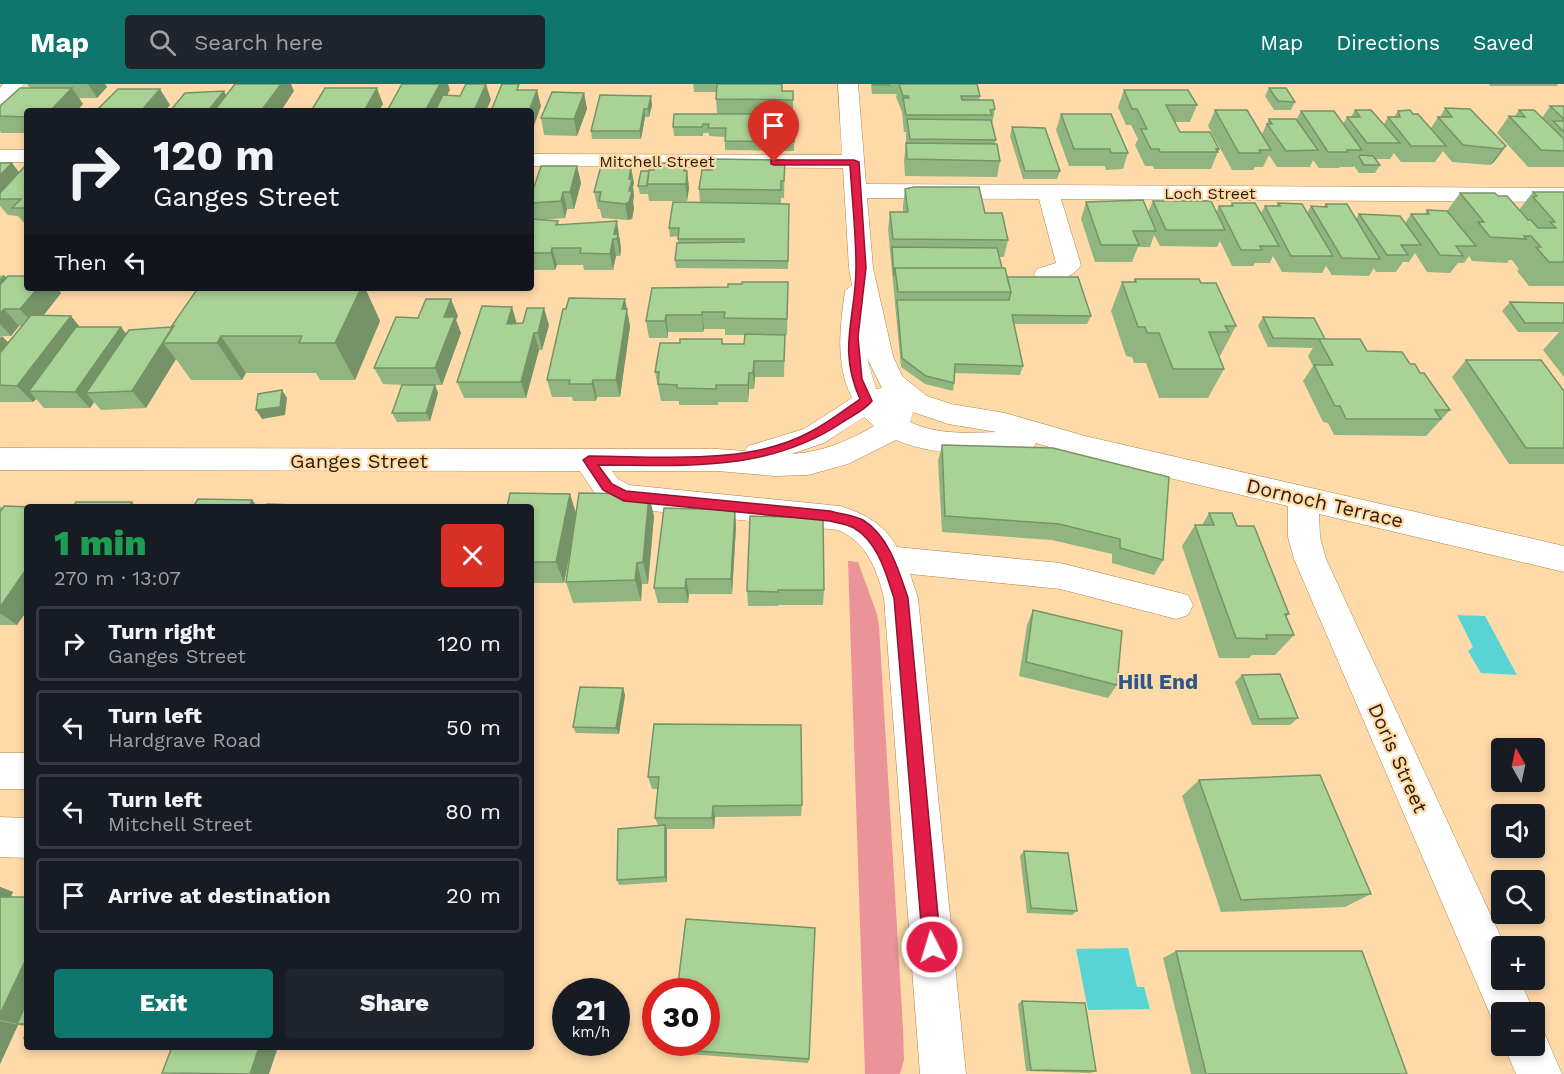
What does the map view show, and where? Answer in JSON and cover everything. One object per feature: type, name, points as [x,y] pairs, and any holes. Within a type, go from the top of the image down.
[{"type":"street","points":[[0,100],[14,84]]},
{"type":"street","points":[[848,84],[861,268],[883,364],[891,381],[904,393],[881,414],[856,379],[853,337],[861,268]]},
{"type":"street","points":[[0,156],[24,156]]},
{"type":"street","name":"Mitchell Street","points":[[534,160],[854,162]]},
{"type":"street","name":"Loch Street","points":[[856,191],[1564,195]]},
{"type":"street","points":[[1046,274],[1062,271],[1069,265],[1048,192]]},
{"type":"street","name":"Dornoch Terrace","points":[[904,393],[917,402],[938,411],[1005,423],[1085,447],[1564,559]]},
{"type":"street","name":"Dornoch Terrace","points":[[881,414],[916,436],[938,441],[1036,442],[1085,447]]},
{"type":"street","name":"Ganges Street","points":[[0,459],[718,460],[785,466],[826,461],[853,452],[881,414]]},
{"type":"street","points":[[589,460],[607,487],[624,496],[830,516],[858,524],[882,551],[901,598],[943,1074]]},
{"type":"street","name":"Doris Street","points":[[1303,498],[1304,537],[1310,559],[1508,1002]]},
{"type":"street","points":[[882,551],[1060,576],[1176,605]]},
{"type":"street","points":[[0,771],[24,771]]},
{"type":"street","points":[[0,837],[24,837]]},
{"type":"street","points":[[1531,1056],[1539,1074]]},
{"type":"shaded area","points":[[848,561],[858,562],[877,614],[879,626],[903,1028],[904,1060],[900,1074],[865,1074]]},
{"type":"water","points":[[1457,615],[1485,616],[1517,675],[1481,673],[1468,651],[1473,647]]},
{"type":"water","points":[[1128,948],[1137,987],[1144,987],[1150,1009],[1088,1010],[1076,949]]},
{"type":"building","points":[[235,84],[281,84],[263,108],[216,108]]},
{"type":"building","points":[[402,84],[440,84],[427,108],[389,108]]},
{"type":"building","points":[[466,84],[486,84],[475,108],[436,108],[443,95],[460,96]]},
{"type":"building","points":[[502,84],[519,84],[517,90],[537,90],[530,108],[492,108]]},
{"type":"building","points":[[717,84],[782,84],[782,91],[793,91],[793,100],[716,99]]},
{"type":"building","points":[[899,84],[977,84],[980,96],[961,96],[962,100],[993,100],[995,109],[990,110],[992,115],[906,115],[903,98],[909,98],[903,96]]},
{"type":"building","points":[[20,88],[72,88],[53,108],[24,108],[24,117],[0,116],[0,106]]},
{"type":"building","points":[[325,88],[377,88],[366,108],[313,108]]},
{"type":"building","points":[[1269,88],[1286,88],[1295,102],[1278,101]]},
{"type":"building","points":[[118,89],[160,89],[144,108],[99,108]]},
{"type":"building","points":[[1124,90],[1188,90],[1197,105],[1166,105],[1180,132],[1210,132],[1219,149],[1216,149],[1218,152],[1160,152],[1159,149],[1151,149],[1141,129],[1147,129],[1137,109],[1132,109]]},
{"type":"building","points":[[224,91],[210,108],[172,108],[185,93]]},
{"type":"building","points":[[552,92],[584,93],[574,119],[541,118]]},
{"type":"building","points":[[600,95],[651,96],[648,109],[644,109],[640,131],[591,131]]},
{"type":"building","points":[[1550,106],[1564,106],[1564,119]]},
{"type":"building","points":[[1445,108],[1470,109],[1506,146],[1502,149],[1463,145],[1438,117],[1452,117]]},
{"type":"building","points":[[1215,110],[1247,110],[1271,150],[1259,150],[1261,153],[1239,153]]},
{"type":"building","points":[[1355,110],[1371,110],[1400,143],[1367,143],[1347,117],[1360,117]]},
{"type":"building","points":[[1410,110],[1413,114],[1418,114],[1446,146],[1411,146],[1388,117],[1400,117],[1398,111]]},
{"type":"building","points":[[1519,110],[1534,110],[1564,139],[1564,151],[1541,150],[1509,116],[1525,117]]},
{"type":"building","points":[[1301,111],[1334,111],[1362,150],[1328,152]]},
{"type":"building","points":[[674,114],[790,114],[789,134],[794,134],[794,142],[725,141],[726,128],[708,128],[709,124],[703,124],[702,127],[673,127]]},
{"type":"building","points":[[1061,114],[1111,114],[1128,153],[1111,153],[1110,149],[1074,149]]},
{"type":"building","points":[[907,119],[991,120],[996,140],[910,139]]},
{"type":"building","points":[[1269,119],[1296,119],[1318,150],[1286,151],[1267,124],[1272,124]]},
{"type":"building","points":[[1553,121],[1564,121],[1564,132]]},
{"type":"building","points":[[1012,127],[1045,128],[1060,171],[1025,171]]},
{"type":"building","points":[[906,143],[997,144],[1000,161],[907,159]]},
{"type":"building","points":[[1360,155],[1373,156],[1380,165],[1364,165]]},
{"type":"building","points":[[714,159],[785,160],[781,190],[699,189],[702,170],[712,170]]},
{"type":"building","points":[[0,163],[12,163],[0,175]]},
{"type":"building","points":[[655,163],[685,163],[686,184],[647,184],[649,170],[654,170]]},
{"type":"building","points":[[541,166],[577,166],[570,192],[563,192],[561,201],[534,203],[534,187]]},
{"type":"building","points":[[601,166],[631,167],[629,179],[632,179],[629,191],[632,191],[629,202],[625,204],[599,201],[601,192],[594,192]]},
{"type":"building","points":[[24,167],[24,208],[12,208],[21,199],[0,199],[0,193]]},
{"type":"building","points":[[641,171],[649,171],[647,186],[638,186]]},
{"type":"building","points":[[979,187],[985,213],[1002,213],[1008,240],[893,239],[890,212],[908,212],[905,189]]},
{"type":"building","points":[[1533,192],[1564,192],[1564,262],[1549,262],[1536,247],[1541,247],[1531,236],[1524,236],[1526,239],[1490,237],[1478,222],[1484,222],[1460,193],[1495,193],[1498,196],[1507,196],[1538,228],[1556,228],[1550,222],[1555,222],[1533,197],[1537,196]]},
{"type":"building","points":[[1143,200],[1156,231],[1133,231],[1139,245],[1101,245],[1086,202]]},
{"type":"building","points":[[1153,201],[1211,201],[1225,230],[1166,230]]},
{"type":"building","points":[[673,202],[789,204],[788,261],[675,260],[677,243],[744,242],[744,239],[678,239],[679,228],[669,228]]},
{"type":"building","points":[[1232,203],[1255,203],[1279,246],[1260,246],[1262,250],[1241,250],[1219,206],[1233,206]]},
{"type":"building","points":[[1278,203],[1302,204],[1333,256],[1291,256],[1265,206],[1280,206]]},
{"type":"building","points":[[1326,204],[1347,204],[1380,259],[1342,258],[1311,206],[1327,207]]},
{"type":"building","points":[[1427,210],[1447,211],[1476,246],[1456,246],[1463,256],[1440,255],[1411,214],[1429,214]]},
{"type":"building","points":[[1359,214],[1400,216],[1421,245],[1401,245],[1408,255],[1387,255]]},
{"type":"building","points":[[534,219],[558,221],[556,225],[617,221],[614,234],[618,234],[617,239],[613,239],[610,254],[580,253],[581,248],[552,248],[551,253],[534,253]]},
{"type":"building","points":[[892,247],[997,248],[1002,268],[895,268],[894,276]]},
{"type":"building","points":[[895,268],[1005,268],[1011,292],[898,292]]},
{"type":"building","points":[[8,276],[24,276],[24,291],[35,291],[20,309],[4,309],[0,314],[0,285]]},
{"type":"building","points":[[1007,277],[1078,277],[1091,316],[1012,315],[1023,366],[955,364],[954,383],[926,376],[902,358],[897,300],[1009,300],[1011,292]]},
{"type":"building","points":[[1135,279],[1199,279],[1201,283],[1216,283],[1236,326],[1225,326],[1229,332],[1209,332],[1224,369],[1173,369],[1159,333],[1147,333],[1145,327],[1138,327],[1122,282],[1136,282]]},
{"type":"building","points":[[742,282],[788,282],[787,319],[724,318],[725,312],[702,312],[702,315],[666,315],[665,321],[646,321],[652,288],[728,287],[728,284],[742,284]]},
{"type":"building","points":[[196,291],[360,291],[335,343],[299,343],[302,336],[221,336],[217,343],[163,343],[174,326],[171,327]]},
{"type":"building","points":[[569,298],[625,299],[622,309],[627,309],[616,380],[593,380],[592,384],[569,384],[570,380],[547,380],[563,309],[566,309]]},
{"type":"building","points":[[426,299],[451,299],[444,317],[455,317],[435,368],[374,368],[396,317],[418,318]]},
{"type":"building","points":[[1510,302],[1564,303],[1564,323],[1525,323]]},
{"type":"building","points":[[482,306],[512,307],[507,324],[523,323],[527,308],[544,308],[538,333],[534,333],[521,382],[457,382]]},
{"type":"building","points":[[31,315],[71,316],[17,386],[0,385],[0,353]]},
{"type":"building","points":[[1263,317],[1314,318],[1325,339],[1273,338]]},
{"type":"building","points":[[76,327],[121,327],[75,392],[29,391]]},
{"type":"building","points":[[171,327],[132,391],[86,393],[129,330]]},
{"type":"building","points":[[745,334],[785,335],[784,361],[754,361],[753,373],[749,373],[748,385],[716,385],[716,389],[677,388],[677,385],[658,384],[659,372],[655,372],[660,343],[680,343],[680,339],[722,339],[722,344],[744,344]]},
{"type":"building","points":[[1319,339],[1360,339],[1367,351],[1402,352],[1410,364],[1415,364],[1420,373],[1424,373],[1450,410],[1435,410],[1441,419],[1346,419],[1340,406],[1335,406],[1314,365],[1333,365]]},
{"type":"building","points":[[1466,360],[1541,360],[1564,391],[1564,448],[1526,448]]},
{"type":"building","points":[[402,385],[435,385],[426,413],[392,413]]},
{"type":"building","points":[[282,390],[280,407],[256,410],[258,394]]},
{"type":"building","points":[[942,445],[1053,448],[1169,477],[1163,560],[1120,548],[1120,539],[1059,524],[945,516]]},
{"type":"building","points":[[510,493],[570,494],[556,562],[534,562],[534,504],[508,504]]},
{"type":"building","points":[[579,493],[649,494],[643,562],[637,563],[635,580],[566,582]]},
{"type":"building","points":[[198,499],[252,500],[250,504],[195,504]]},
{"type":"building","points":[[76,502],[132,502],[131,504],[75,504]]},
{"type":"building","points":[[4,506],[24,507],[24,572],[0,607],[0,512]]},
{"type":"building","points":[[664,508],[735,510],[731,579],[686,579],[685,588],[654,588]]},
{"type":"building","points":[[1209,513],[1232,513],[1237,526],[1254,526],[1289,614],[1285,614],[1294,635],[1266,635],[1267,639],[1236,638],[1195,525],[1214,525]]},
{"type":"building","points":[[750,516],[823,518],[824,590],[747,591]]},
{"type":"building","points":[[1033,610],[1122,631],[1117,685],[1026,662]]},
{"type":"building","points":[[1280,674],[1298,718],[1259,719],[1242,675]]},
{"type":"building","points":[[580,687],[623,688],[616,728],[573,727]]},
{"type":"building","points":[[654,724],[801,725],[802,805],[713,806],[712,818],[655,818],[659,777],[648,777]]},
{"type":"building","points":[[1320,775],[1371,894],[1241,900],[1199,780]]},
{"type":"building","points":[[665,825],[665,877],[617,880],[618,829]]},
{"type":"building","points":[[1024,851],[1068,853],[1077,911],[1031,908]]},
{"type":"building","points":[[0,897],[24,897],[24,963],[0,1014]]},
{"type":"building","points":[[686,919],[815,928],[809,1059],[720,1053],[720,978],[679,978]]},
{"type":"building","points":[[1176,951],[1362,951],[1407,1074],[1206,1074]]},
{"type":"building","points":[[1022,1001],[1085,1003],[1096,1071],[1031,1070]]},
{"type":"building","points":[[24,1009],[24,1024],[17,1024]]},
{"type":"building","points":[[171,1050],[258,1050],[250,1074],[162,1073]]},
{"type":"district","name":"Hill End","points":[[1158,682]]},
{"type":"route","points":[[774,162],[854,162],[861,268],[853,337],[856,379],[867,401],[814,436],[769,452],[729,460],[589,460],[607,487],[624,496],[809,513],[846,519],[858,524],[868,532],[882,549],[892,569],[901,598],[932,947]]}]
